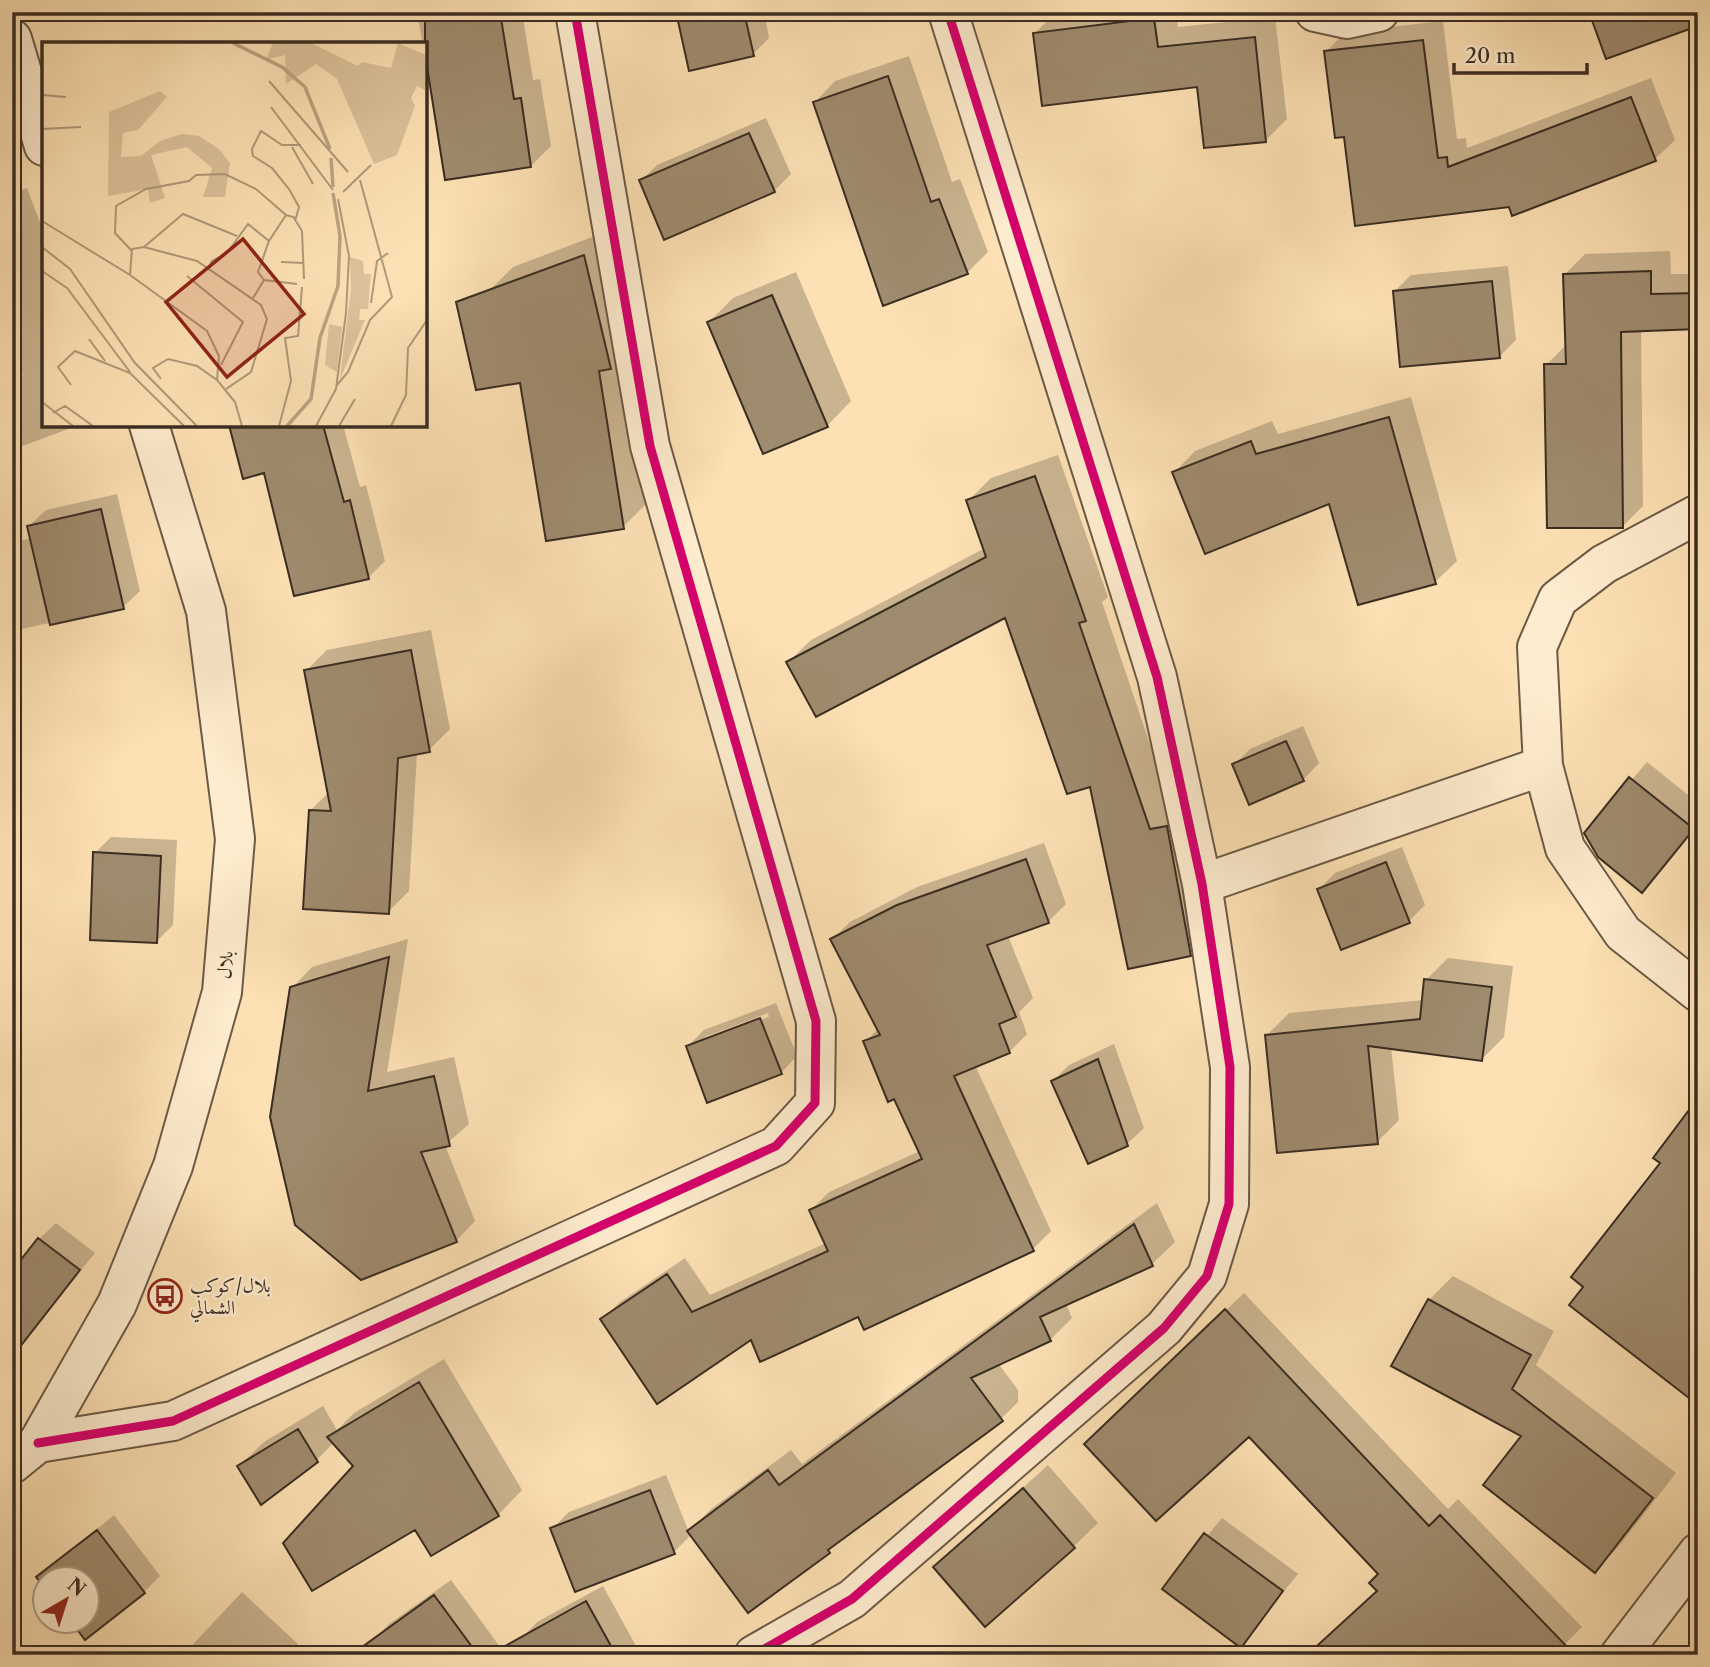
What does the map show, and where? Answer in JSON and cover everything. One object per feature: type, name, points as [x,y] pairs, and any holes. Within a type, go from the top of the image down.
[{"type":"street","points":[[25,1454],[173,1421],[776,1146],[815,1103],[816,1021],[650,446],[575,12]]},
{"type":"street","points":[[1315,12],[1347,19],[1379,12]]},
{"type":"street","points":[[754,1655],[852,1599],[1164,1328],[1207,1276],[1229,1204],[1230,1067],[1202,884],[1157,677],[951,13]]},
{"type":"street","points":[[12,39],[42,139]]},
{"type":"street","name":"بلال","points":[[25,1454],[117,1304],[173,1166],[222,992],[235,839],[206,611],[150,427]]},
{"type":"street","points":[[1698,514],[1604,564],[1558,599],[1537,647],[1543,766],[1565,848],[1623,933],[1698,992]]},
{"type":"street","points":[[1202,884],[1543,766]]},
{"type":"street","points":[[1620,1655],[1698,1553]]},
{"type":"building","points":[[425,12],[500,12],[514,99],[521,98],[531,167],[445,180],[425,42]]},
{"type":"building","points":[[676,12],[744,12],[754,56],[689,71]]},
{"type":"building","points":[[1589,12],[1698,12],[1698,26],[1606,59]]},
{"type":"building","points":[[1154,18],[1158,47],[1255,37],[1266,142],[1204,148],[1197,87],[1042,106],[1033,33]]},
{"type":"building","points":[[1423,40],[1438,158],[1447,157],[1448,167],[1631,97],[1656,161],[1512,216],[1509,207],[1355,226],[1344,137],[1335,138],[1324,51]]},
{"type":"building","points":[[888,76],[931,202],[939,199],[968,274],[883,306],[813,102]]},
{"type":"building","points":[[749,133],[775,192],[664,240],[639,180]]},
{"type":"building","points":[[584,255],[611,369],[599,371],[624,529],[546,541],[520,383],[476,390],[456,302]]},
{"type":"building","points":[[1651,271],[1651,294],[1698,293],[1698,329],[1621,332],[1623,528],[1547,528],[1544,364],[1566,364],[1563,274]]},
{"type":"building","points":[[1492,281],[1500,358],[1400,367],[1393,291]]},
{"type":"building","points":[[772,295],[828,427],[763,454],[707,322]]},
{"type":"building","points":[[1389,417],[1436,584],[1358,605],[1329,504],[1205,554],[1172,472],[1251,441],[1256,454]]},
{"type":"building","points":[[230,427],[324,427],[344,502],[350,500],[369,579],[294,596],[264,473],[243,479]]},
{"type":"building","points":[[1035,476],[1086,621],[1079,623],[1150,829],[1167,826],[1191,956],[1128,969],[1090,787],[1067,794],[1005,618],[816,717],[786,662],[986,557],[966,500]]},
{"type":"building","points":[[101,509],[124,609],[50,625],[27,526]]},
{"type":"building","points":[[411,650],[430,752],[398,758],[389,914],[303,909],[309,810],[331,811],[304,670]]},
{"type":"building","points":[[1286,741],[1304,781],[1249,805],[1232,764]]},
{"type":"building","points":[[1629,777],[1694,829],[1642,893],[1598,857],[1584,833]]},
{"type":"building","points":[[93,852],[161,856],[157,943],[90,940]]},
{"type":"building","points":[[1026,859],[1049,923],[987,945],[1016,1017],[999,1024],[1010,1053],[954,1076],[1034,1251],[864,1330],[858,1317],[760,1362],[751,1340],[657,1404],[600,1319],[667,1274],[692,1312],[828,1251],[809,1210],[922,1159],[894,1099],[888,1102],[863,1041],[880,1035],[830,939],[897,905]]},
{"type":"building","points":[[1386,862],[1410,923],[1341,950],[1317,889]]},
{"type":"building","points":[[389,957],[368,1091],[434,1076],[450,1146],[421,1152],[457,1242],[361,1280],[295,1225],[270,1117],[290,987]]},
{"type":"building","points":[[1424,979],[1492,987],[1482,1061],[1368,1046],[1378,1144],[1277,1153],[1265,1035],[1420,1019]]},
{"type":"building","points":[[760,1018],[782,1074],[707,1103],[686,1046]]},
{"type":"building","points":[[1098,1059],[1128,1146],[1088,1164],[1051,1081]]},
{"type":"building","points":[[1698,1098],[1698,1405],[1569,1305],[1583,1287],[1571,1277],[1660,1163],[1653,1158]]},
{"type":"building","points":[[1134,1224],[1153,1266],[1040,1317],[1051,1341],[971,1378],[1003,1421],[828,1550],[830,1553],[748,1613],[687,1531],[768,1470],[779,1485]]},
{"type":"building","points":[[38,1238],[80,1270],[12,1357],[12,1271]]},
{"type":"building","points":[[1428,1299],[1531,1355],[1512,1389],[1653,1498],[1595,1573],[1483,1485],[1521,1436],[1391,1366]]},
{"type":"building","points":[[1225,1309],[1429,1526],[1440,1515],[1575,1655],[1307,1655],[1377,1591],[1369,1583],[1378,1574],[1249,1437],[1156,1521],[1084,1444]]},
{"type":"building","points":[[419,1382],[499,1516],[431,1556],[415,1530],[312,1591],[283,1543],[353,1466],[327,1437]]},
{"type":"building","points":[[298,1429],[318,1462],[261,1505],[237,1466]]},
{"type":"building","points":[[1023,1488],[1075,1548],[985,1627],[933,1567]]},
{"type":"building","points":[[650,1490],[675,1554],[575,1592],[550,1528]]},
{"type":"building","points":[[97,1530],[145,1593],[102,1627],[102,1566],[50,1566]]},
{"type":"building","points":[[1204,1533],[1283,1591],[1241,1648],[1162,1589]]},
{"type":"building","points":[[434,1595],[478,1655],[351,1655]]},
{"type":"building","points":[[586,1601],[616,1655],[489,1655]]},
{"type":"cycle path","points":[[38,1443],[173,1421],[776,1146],[815,1103],[816,1021],[650,446],[575,12]]},
{"type":"cycle path","points":[[754,1655],[852,1599],[1164,1328],[1207,1276],[1229,1204],[1230,1067],[1202,884],[1157,677],[948,12]]},
{"type":"place","name":"بلال/كوكب الشمالي","points":[[165,1296]]}]
